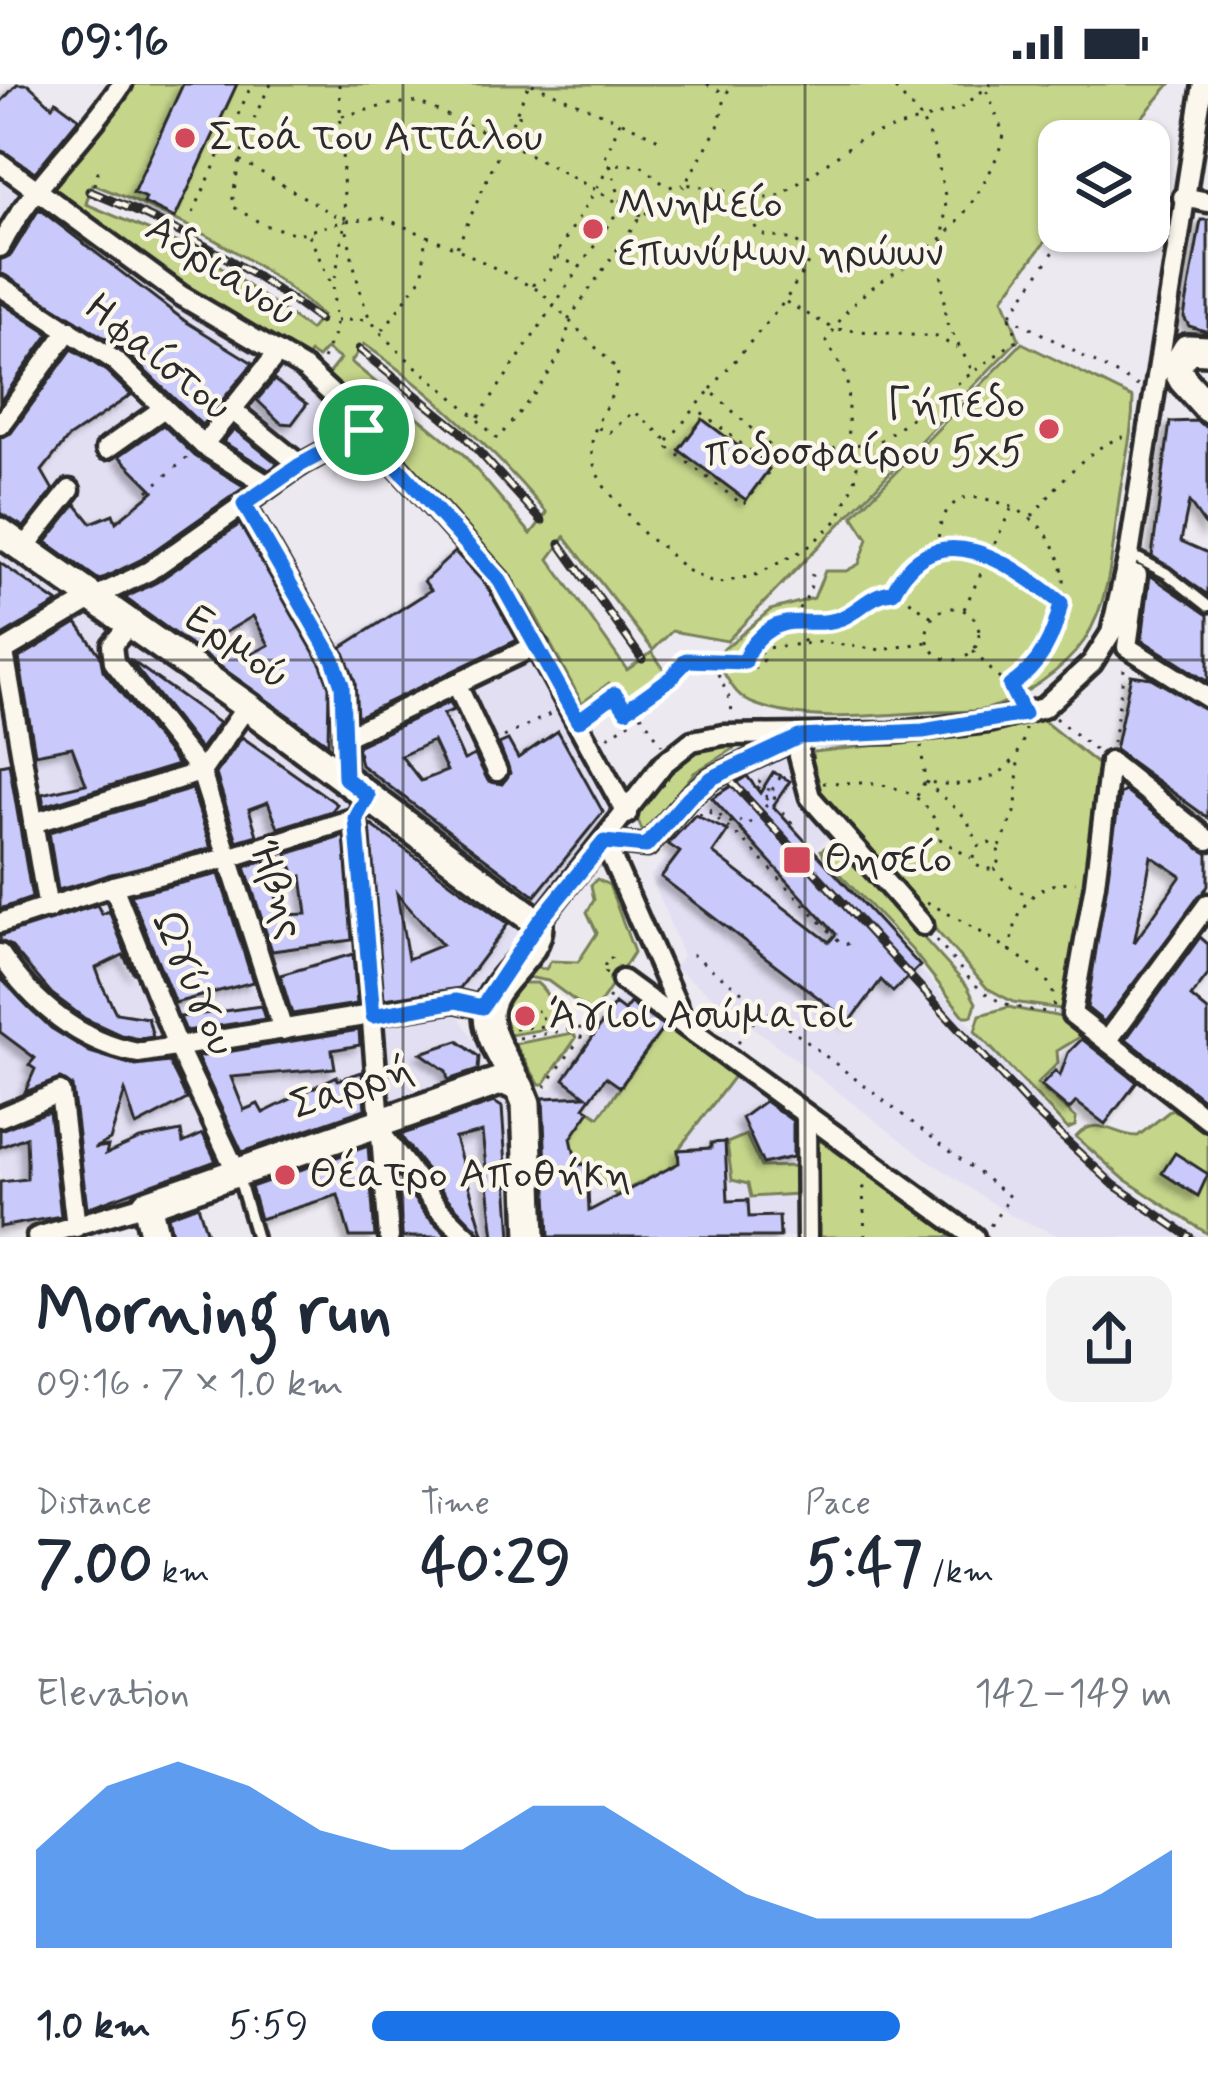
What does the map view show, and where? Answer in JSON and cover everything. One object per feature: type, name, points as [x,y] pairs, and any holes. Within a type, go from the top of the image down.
[{"type":"street","points":[[0,247],[34,189],[105,110],[122,84]]},
{"type":"street","points":[[531,1237],[519,1088],[492,1017],[493,998],[537,936],[538,923],[678,748],[704,736],[919,731],[1034,711],[1081,675],[1111,633],[1130,555],[1154,394],[1194,199],[1195,129],[1203,84]]},
{"type":"street","points":[[1208,108],[1170,337],[1193,393],[1208,408]]},
{"type":"street","name":"Αδριανού","points":[[0,163],[193,304],[311,374],[490,568],[627,814]]},
{"type":"street","name":"Ηφαίστου","points":[[0,286],[114,360],[203,445],[269,486]]},
{"type":"street","points":[[0,425],[69,330]]},
{"type":"street","points":[[1208,350],[1186,349],[1163,385],[1127,647],[1208,698]]},
{"type":"street","points":[[203,445],[278,353]]},
{"type":"street","points":[[106,449],[164,408]]},
{"type":"street","points":[[232,410],[300,465]]},
{"type":"street","points":[[48,909],[2,652],[148,571],[300,465],[364,430]]},
{"type":"street","points":[[24,548],[70,490]]},
{"type":"street","points":[[244,504],[333,659],[342,685],[345,778]]},
{"type":"street","name":"Ερμού","points":[[0,532],[345,778],[362,807],[538,923]]},
{"type":"street","points":[[130,624],[112,645],[114,662],[201,772]]},
{"type":"street","points":[[345,737],[537,645]]},
{"type":"street","points":[[457,685],[497,771]]},
{"type":"street","points":[[33,823],[201,772],[247,706]]},
{"type":"street","points":[[799,737],[810,797],[923,925]]},
{"type":"street","points":[[604,842],[646,846],[712,778],[799,737]]},
{"type":"street","points":[[1110,762],[1208,840]]},
{"type":"street","points":[[1110,762],[1095,884],[1062,1013],[1108,1040],[1208,1120]]},
{"type":"street","name":"Ήβης","points":[[201,772],[283,1030]]},
{"type":"street","points":[[0,923],[113,886],[228,858],[362,807],[389,1237]]},
{"type":"street","points":[[604,842],[687,1029]]},
{"type":"street","name":"Ωγύγου","points":[[113,886],[178,1048],[237,1173]]},
{"type":"street","points":[[1108,1040],[1208,904]]},
{"type":"street","points":[[2,963],[42,1007],[91,1036],[138,1054],[456,1001],[492,1017]]},
{"type":"street","points":[[618,986],[687,1029],[978,1237]]},
{"type":"street","name":"Σαρρή","points":[[37,1237],[519,1088]]},
{"type":"street","points":[[0,1117],[60,1092],[76,1227]]},
{"type":"street","points":[[806,1118],[807,1237]]},
{"type":"street","points":[[383,1129],[438,1208],[468,1237]]},
{"type":"street","points":[[147,1204],[155,1237]]},
{"type":"lane","points":[[1139,559],[1166,573],[1208,606]]},
{"type":"lane","points":[[237,1173],[256,1237]]},
{"type":"path","points":[[193,213],[252,84]]},
{"type":"path","points":[[272,84],[238,159],[232,206],[264,225],[308,233],[345,221],[381,217],[532,285],[618,370],[618,379],[598,414],[592,448],[598,475],[646,538],[686,570],[723,585],[756,575],[829,532],[855,482],[857,466],[849,445],[848,377],[827,342],[859,294],[941,238],[970,202],[998,156],[1004,135],[987,85],[960,109],[861,138],[782,194],[740,204]]},
{"type":"path","points":[[339,84],[345,221],[369,318],[414,368],[447,388],[498,439],[559,358],[569,319],[641,214],[673,202],[685,184],[718,127],[733,84]]},
{"type":"path","points":[[456,248],[531,84],[659,139]]},
{"type":"path","points":[[707,84],[726,94]]},
{"type":"path","points":[[891,84],[922,120],[946,200],[941,238],[946,322],[973,372]]},
{"type":"path","points":[[340,116],[418,102],[536,155],[641,214]]},
{"type":"path","points":[[519,106],[519,135],[536,155]]},
{"type":"path","points":[[477,419],[622,205],[604,158],[620,121]]},
{"type":"path","points":[[1170,134],[1195,129]]},
{"type":"path","points":[[238,159],[345,221]]},
{"type":"path","points":[[610,164],[640,165],[667,188],[685,184],[725,190],[758,231],[789,238],[804,250],[808,262],[785,301],[668,441]]},
{"type":"path","points":[[532,285],[548,277],[555,256],[610,164]]},
{"type":"path","points":[[94,185],[98,167]]},
{"type":"path","points":[[311,374],[328,351],[336,321],[334,290],[345,221]]},
{"type":"path","points":[[308,233],[334,290]]},
{"type":"path","points":[[382,332],[423,276],[425,237]]},
{"type":"path","points":[[1009,316],[1053,252]]},
{"type":"path","points":[[555,256],[581,267]]},
{"type":"path","points":[[785,301],[834,329],[937,337],[958,350]]},
{"type":"path","points":[[1009,316],[1154,394]]},
{"type":"path","points":[[596,428],[610,432],[634,411],[668,441],[669,448],[743,505],[782,457],[871,444],[893,434],[1018,339],[1009,316]]},
{"type":"path","points":[[336,321],[369,318]]},
{"type":"path","points":[[710,390],[782,457]]},
{"type":"path","points":[[694,406],[772,468]]},
{"type":"path","points":[[1031,518],[1094,451],[1133,434],[1148,436]]},
{"type":"path","points":[[148,491],[203,445]]},
{"type":"path","points":[[939,549],[943,518],[958,500],[977,498],[1012,507],[1031,518],[1047,531],[1059,551],[1061,603],[1049,644],[1031,669],[1010,686]]},
{"type":"path","points":[[963,611],[1012,507]]},
{"type":"path","points":[[893,592],[910,565],[939,549],[962,548],[990,556],[1061,603]]},
{"type":"path","points":[[792,620],[810,592],[812,574]]},
{"type":"path","points":[[745,662],[747,652],[768,630],[792,620],[833,621],[875,596],[893,592],[932,617]]},
{"type":"path","points":[[932,617],[950,608],[963,611],[978,627],[973,651]]},
{"type":"path","points":[[932,617],[927,642],[935,654],[950,661],[973,651]]},
{"type":"path","points":[[799,621],[795,631],[804,642]]},
{"type":"path","points":[[747,652],[804,642],[882,650],[927,642]]},
{"type":"path","points":[[973,651],[1034,711],[1110,762],[1127,647]]},
{"type":"path","points":[[626,710],[672,677],[686,660],[745,662],[753,668],[764,657],[757,649]]},
{"type":"path","points":[[712,659],[731,702],[733,735]]},
{"type":"path","points":[[486,746],[615,694],[633,720],[603,741]]},
{"type":"path","points":[[634,704],[660,743]]},
{"type":"path","points":[[994,868],[1016,810],[1018,757],[1034,711]]},
{"type":"path","points":[[916,796],[925,781],[919,731]]},
{"type":"path","points":[[925,781],[984,780],[1018,757]]},
{"type":"path","points":[[740,835],[784,772]]},
{"type":"path","points":[[779,805],[754,783],[759,781],[776,796],[792,823],[785,830]]},
{"type":"path","points":[[925,781],[966,818],[979,844],[973,859]]},
{"type":"path","points":[[804,784],[862,784],[916,796],[933,812],[940,838],[979,868],[994,868]]},
{"type":"path","points":[[765,807],[776,796]]},
{"type":"path","points":[[698,816],[711,808],[735,825],[741,820]]},
{"type":"path","points":[[707,810],[740,835],[841,943],[851,941]]},
{"type":"path","points":[[979,844],[998,849]]},
{"type":"path","points":[[994,868],[1008,885],[1029,896]]},
{"type":"path","points":[[1010,953],[1016,922],[1029,896],[1061,882],[1095,884]]},
{"type":"path","points":[[921,899],[965,920],[1048,980],[1062,1013]]},
{"type":"path","points":[[923,925],[988,998],[1018,1009],[1062,1013]]},
{"type":"path","points":[[692,955],[1010,1197],[978,1237]]},
{"type":"path","points":[[519,1088],[546,1087],[618,986]]},
{"type":"path","points":[[751,1025],[763,1009]]},
{"type":"path","points":[[492,1017],[544,1026],[542,1010],[537,1011]]},
{"type":"path","points":[[506,1040],[589,1026]]},
{"type":"path","points":[[866,1237],[863,1190],[878,1168]]},
{"type":"shaded area","points":[[0,154],[303,369],[372,439],[361,457],[336,480],[327,462],[256,510],[336,681],[340,755],[0,525]]},
{"type":"shaded area","points":[[0,539],[360,798],[334,647],[421,594],[415,583],[458,546],[490,577],[619,812],[479,990],[453,1006],[483,1056],[482,1076],[392,1111],[385,1013],[377,1014],[388,1115],[217,1176],[59,1222],[0,1229]]},
{"type":"shaded area","points":[[786,759],[796,764],[799,800],[830,836],[815,851],[1055,1121],[1140,1196],[1206,1237],[1062,1237],[1010,1215],[925,1158],[675,968],[683,956],[651,876],[673,848],[668,844],[702,805],[745,774]]},
{"type":"shaded area","points":[[624,987],[800,1119],[806,1237],[541,1237],[535,1093],[553,1088]]},
{"type":"shaded area","points":[[498,1090],[513,1099],[521,1237],[472,1237],[392,1137],[392,1130]]},
{"type":"green space","points":[[131,84],[1170,84],[1140,120],[1038,120],[1038,251],[1003,298],[1019,339],[727,641],[672,631],[653,650],[565,537],[549,559],[627,670],[652,652],[665,671],[624,701],[609,683],[582,703],[525,596],[322,382],[340,359],[326,349],[318,358],[310,353],[304,365],[197,303],[56,193],[54,182]],"holes":[[[92,184],[242,256],[322,316],[310,330],[200,252],[86,204]],[[364,344],[484,444],[547,513],[531,534],[463,454],[351,362]]]},
{"type":"green space","points":[[1022,343],[1133,398],[1107,583],[1084,641],[1053,673],[1027,691],[980,710],[799,715],[742,697],[715,659],[719,653],[770,610],[814,598],[825,571],[846,571],[859,564],[868,539],[853,516]]},
{"type":"green space","points":[[1041,719],[1106,771],[1068,1010],[1013,1002],[987,988],[825,804],[813,773],[813,752],[927,740]]},
{"type":"green space","points":[[724,744],[738,746],[694,773],[650,829],[642,830],[636,816],[672,769],[693,754]]},
{"type":"green space","points":[[836,841],[967,986],[976,1003],[972,1016],[964,1016],[912,950],[826,860],[821,850]]},
{"type":"green space","points":[[597,879],[609,885],[634,952],[593,1014],[548,981],[527,977],[534,968],[546,969],[551,961],[578,962],[597,933],[587,912],[594,900],[591,885]]},
{"type":"green space","points":[[522,983],[537,983],[545,992],[553,1010],[552,1028],[506,1033],[503,1009]]},
{"type":"green space","points":[[1009,1007],[1059,1017],[1088,1032],[1057,1051],[1058,1063],[1037,1084],[1076,1118],[1075,1126],[1068,1129],[975,1031],[980,1015]]},
{"type":"green space","points":[[667,1023],[735,1075],[678,1150],[679,1163],[616,1195],[572,1153],[571,1137],[590,1111],[599,1117]]},
{"type":"green space","points":[[573,1033],[576,1038],[544,1084],[539,1084],[515,1044]]},
{"type":"green space","points":[[1171,1110],[1196,1118],[1208,1130],[1208,1234],[1124,1179],[1076,1137],[1099,1126],[1138,1136]]},
{"type":"green space","points":[[746,1135],[761,1167],[795,1166],[797,1194],[751,1197],[748,1184],[732,1180],[727,1143]]},
{"type":"green space","points":[[821,1141],[954,1237],[813,1237],[814,1145]]},
{"type":"building","points":[[17,84],[28,84],[52,106],[56,101],[79,118],[35,172],[0,150],[0,103]]},
{"type":"building","name":"Στοά του Αττάλου","points":[[183,84],[237,84],[175,218],[133,193]]},
{"type":"building","points":[[39,209],[185,321],[253,363],[202,425],[122,349],[0,273],[0,260],[11,255]]},
{"type":"building","points":[[1201,220],[1208,220],[1208,332],[1189,326],[1184,317]]},
{"type":"building","points":[[0,302],[49,334],[0,402]]},
{"type":"building","points":[[72,349],[131,395],[68,438],[42,471],[53,490],[24,527],[0,513],[0,438],[11,433]]},
{"type":"building","points":[[274,380],[307,404],[292,424],[281,423],[257,400]]},
{"type":"building","points":[[702,419],[769,469],[746,500],[679,450]]},
{"type":"building","points":[[1196,421],[1208,428],[1208,529],[1189,502],[1181,541],[1208,553],[1208,595],[1152,556],[1170,422]]},
{"type":"building","points":[[163,425],[195,456],[245,487],[142,559],[99,580],[46,542],[76,504],[91,523],[113,514],[116,522],[154,491],[119,456]]},
{"type":"building","points":[[234,429],[278,464],[269,470],[223,442]]},
{"type":"building","points":[[240,524],[321,665],[329,687],[328,744],[125,598],[157,582]],"holes":[[[253,616],[269,645],[244,658],[216,638]]]},
{"type":"building","points":[[455,552],[486,585],[517,640],[357,717],[355,681],[342,647],[431,590],[424,581]]},
{"type":"building","points":[[0,563],[58,603],[0,637]]},
{"type":"building","points":[[1150,575],[1208,615],[1208,682],[1142,640]]},
{"type":"building","points":[[77,623],[100,655],[103,670],[178,765],[44,806],[42,794],[86,784],[72,747],[35,754],[19,658]]},
{"type":"building","points":[[129,659],[219,723],[200,749]]},
{"type":"building","points":[[1131,675],[1151,678],[1208,711],[1208,818],[1115,750]]},
{"type":"building","points":[[450,702],[454,710],[443,714],[464,760],[475,755],[488,781],[502,784],[510,773],[499,744],[508,740],[518,758],[558,731],[603,812],[535,896],[361,765],[357,746]],"holes":[[[433,741],[447,771],[421,781],[401,756]]]},
{"type":"building","points":[[242,737],[337,804],[332,811],[278,828],[268,802],[249,809],[257,835],[237,841],[216,774]]},
{"type":"building","points":[[9,763],[32,898],[0,909],[0,765]]},
{"type":"building","points":[[773,772],[790,781],[773,806],[920,966],[893,992],[881,980],[850,1022],[661,877],[680,852],[668,844],[695,815],[728,831],[713,853],[829,942],[836,934],[712,798],[747,776],[760,793]]},
{"type":"building","points":[[192,789],[211,848],[58,890],[49,832]]},
{"type":"building","points":[[1125,791],[1208,854],[1208,886],[1104,1022],[1087,1008],[1120,794]],"holes":[[[1151,856],[1181,876],[1134,943]]]},
{"type":"building","points":[[370,824],[508,924],[460,988],[384,999]],"holes":[[[397,894],[442,945],[408,959]]]},
{"type":"building","points":[[344,836],[352,940],[272,951],[245,867],[265,861],[282,915],[307,914],[302,876],[296,878],[287,854]]},
{"type":"building","points":[[219,874],[253,982],[175,1003],[131,895]]},
{"type":"building","points":[[97,905],[102,914],[109,911],[134,974],[123,955],[96,968],[103,987],[116,1013],[148,1018],[153,1037],[121,1035],[84,1018],[52,994],[10,945],[0,941],[0,936]]},
{"type":"building","points":[[1200,937],[1208,944],[1208,975],[1191,997],[1208,1011],[1208,1103],[1126,1039]]},
{"type":"building","points":[[353,954],[357,1004],[292,1014],[280,975]]},
{"type":"building","points":[[0,978],[51,1028],[90,1052],[136,1066],[169,1062],[187,1099],[136,1126],[125,1091],[110,1140],[94,1148],[108,1146],[106,1154],[140,1139],[181,1131],[183,1143],[203,1134],[216,1161],[87,1208],[72,1086],[60,1079],[25,1092],[35,1069],[29,1065],[35,1058],[0,1032]]},
{"type":"building","points":[[630,1003],[664,1027],[620,1087],[606,1077],[584,1107],[590,1111],[571,1138],[577,1165],[587,1164],[589,1211],[679,1163],[678,1150],[725,1142],[728,1201],[748,1200],[749,1217],[779,1216],[780,1237],[549,1237],[543,1098],[586,1096],[564,1079],[615,1004],[624,1011]]},
{"type":"building","points":[[261,1006],[265,1019],[186,1031],[180,1017]]},
{"type":"building","points":[[359,1030],[360,1045],[332,1050],[335,1068],[231,1077],[244,1110],[258,1104],[263,1113],[337,1076],[338,1080],[362,1072],[365,1109],[242,1152],[197,1057]]},
{"type":"building","points":[[1082,1039],[1137,1082],[1105,1124],[1076,1102],[1069,1110],[1041,1086],[1055,1071],[1060,1076],[1068,1053]]},
{"type":"building","points":[[458,1041],[479,1057],[478,1070],[448,1080],[446,1071],[421,1053]]},
{"type":"building","points":[[765,1101],[793,1121],[793,1157],[763,1164],[742,1118]]},
{"type":"building","points":[[494,1102],[502,1107],[511,1237],[494,1237],[482,1132],[455,1138],[484,1237],[448,1199],[400,1135]]},
{"type":"building","points":[[49,1111],[61,1216],[0,1227],[0,1182],[27,1179],[27,1162],[26,1137],[0,1147],[0,1130]]},
{"type":"building","points":[[368,1146],[375,1237],[350,1237],[338,1195],[260,1219],[251,1187]]},
{"type":"building","points":[[1175,1153],[1208,1174],[1198,1196],[1162,1173]]},
{"type":"building","points":[[407,1190],[449,1237],[402,1237],[399,1193]]},
{"type":"building","points":[[198,1205],[208,1237],[173,1237],[168,1216]]},
{"type":"railway","points":[[89,191],[208,248],[319,320]]},
{"type":"railway","points":[[359,349],[460,431],[542,521]]},
{"type":"railway","points":[[560,544],[642,659]]},
{"type":"railway","points":[[732,782],[1033,1110],[1114,1185],[1190,1237]]},
{"type":"place","name":"Στοά του Αττάλου","points":[[185,138]]},
{"type":"place","name":"Μνημείο επωνύμων ηρώων","points":[[593,229]]},
{"type":"place","name":"Γήπεδο ποδοσφαίρου 5x5","points":[[1049,429]]},
{"type":"place","name":"Θησείο","points":[[797,860]]},
{"type":"place","name":"Άγιοι Ασώματοι","points":[[525,1016]]},
{"type":"place","name":"Θέατρο Αποθήκη","points":[[285,1175]]},
{"type":"route","points":[[364,430],[500,581],[578,721],[615,694],[626,710],[672,677],[686,660],[745,662],[760,637],[782,622],[833,621],[848,615],[875,596],[893,592],[910,565],[943,548],[978,552],[1019,572],[1061,603],[1058,618],[1037,662],[1010,686],[1024,714],[923,731],[799,737],[726,768],[689,797],[650,844],[639,848],[604,842],[538,923],[482,1007],[456,1001],[373,1016],[356,818],[368,796],[345,778],[342,685],[333,659],[244,504],[300,465],[364,430]]}]
